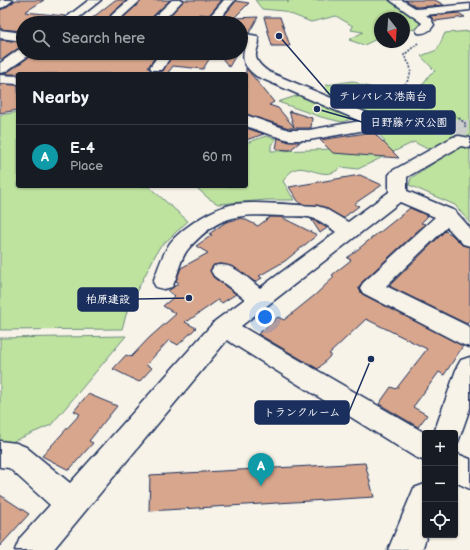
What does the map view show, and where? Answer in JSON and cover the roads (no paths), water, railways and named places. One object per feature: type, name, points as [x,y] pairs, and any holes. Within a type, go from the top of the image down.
[{"type":"street","points":[[0,5],[8,0]]},
{"type":"street","points":[[74,16],[96,0]]},
{"type":"street","points":[[117,16],[136,0]]},
{"type":"street","points":[[161,16],[178,0]]},
{"type":"street","points":[[216,16],[230,0]]},
{"type":"street","points":[[395,0],[427,21],[428,25],[422,30]]},
{"type":"street","points":[[415,13],[470,7]]},
{"type":"street","points":[[457,9],[470,16]]},
{"type":"street","points":[[0,34],[16,36]]},
{"type":"street","points":[[248,38],[253,39],[248,53],[250,60],[255,68],[264,75],[377,123]]},
{"type":"street","points":[[0,68],[16,58]]},
{"type":"street","points":[[157,67],[162,60]]},
{"type":"street","points":[[0,79],[16,80]]},
{"type":"street","points":[[248,121],[274,131],[289,134],[308,135],[432,115]]},
{"type":"street","points":[[398,194],[398,175],[465,142]]},
{"type":"street","points":[[398,194],[448,215],[470,240]]},
{"type":"street","points":[[32,550],[224,327],[398,194]]},
{"type":"street","points":[[164,282],[171,261],[179,246],[207,221],[234,210],[256,209],[317,212],[349,231]]},
{"type":"street","points":[[448,215],[371,288],[470,338]]},
{"type":"street","points":[[222,271],[260,299]]},
{"type":"street","points":[[224,327],[422,446]]},
{"type":"street","points":[[449,430],[470,367]]},
{"type":"street","points":[[0,454],[16,456],[72,504]]},
{"type":"street","points":[[458,468],[470,475]]},
{"type":"street","points":[[405,550],[423,502]]},
{"type":"tunnel","points":[[430,125],[470,128]]},
{"type":"place","name":"テレパレス港南台","points":[[279,36]]},
{"type":"place","name":"日野藤ケ沢公園","points":[[317,109]]},
{"type":"place","name":"柏原建設","points":[[189,298]]},
{"type":"place","name":"トランクルーム","points":[[371,359]]},
{"type":"place","name":"E-4","points":[[261,486]]}]
